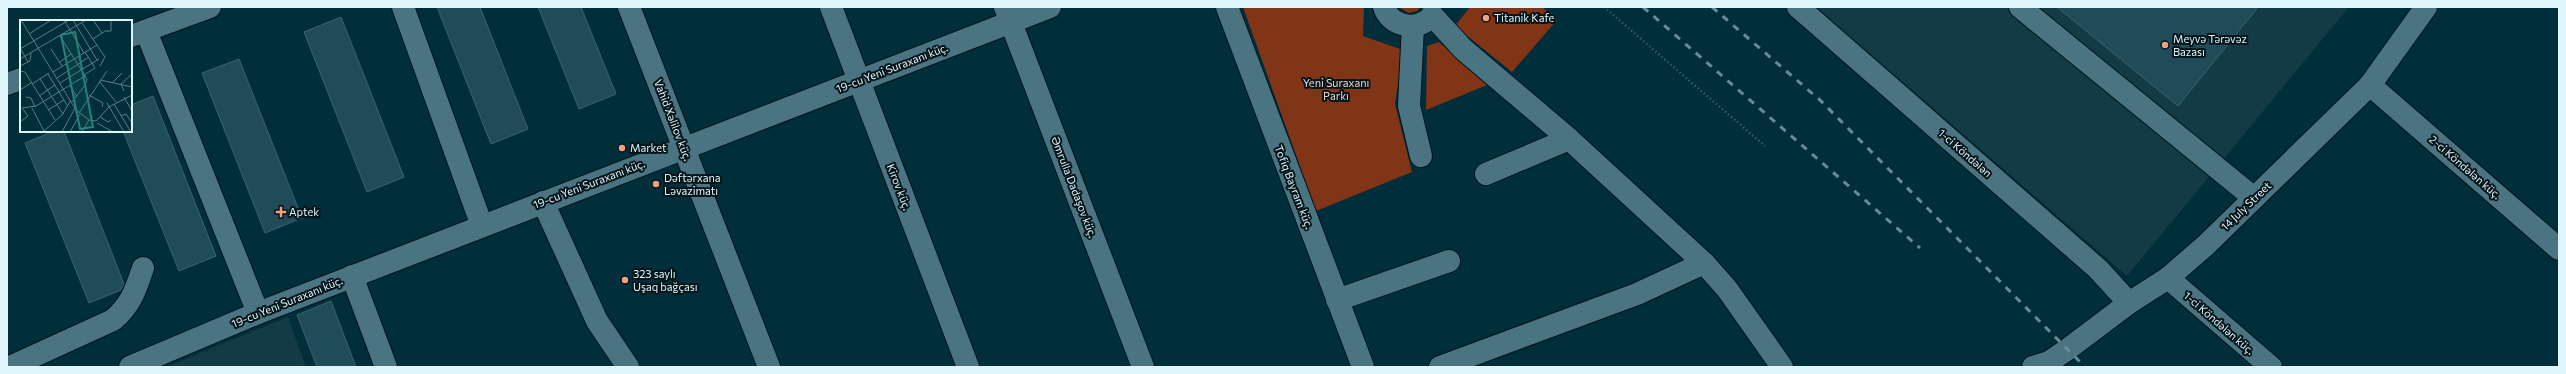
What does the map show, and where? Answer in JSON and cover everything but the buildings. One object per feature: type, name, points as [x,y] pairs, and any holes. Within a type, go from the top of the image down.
[{"type":"street","points":[[210,7],[138,34],[258,313]]},
{"type":"street","points":[[403,7],[482,226]]},
{"type":"street","name":"Vahid Xəlilov küç.","points":[[629,7],[769,367]]},
{"type":"street","name":"Kirov küç.","points":[[831,7],[968,367]]},
{"type":"street","name":"19-cu Yeni Suraxanı küç.","points":[[130,367],[258,313],[352,276],[859,81],[1008,15],[1050,7]]},
{"type":"street","name":"Tofiq Bayram küç.","points":[[1227,7],[1363,367]]},
{"type":"street","points":[[1384,7],[1393,20],[1402,25],[1413,26],[1424,22],[1434,11],[1463,49],[1569,139],[1704,263],[1727,289],[1782,367]]},
{"type":"street","name":"1-ci Köndələn","points":[[1798,7],[2098,269],[2129,303]]},
{"type":"street","points":[[2020,7],[2254,198]]},
{"type":"street","name":"14 July Street","points":[[2033,367],[2056,358],[2129,303],[2168,278],[2254,198],[2370,85],[2426,7]]},
{"type":"street","name":"Əmrulla Dadaşov küç.","points":[[1008,15],[1144,367]]},
{"type":"street","points":[[1413,26],[1409,106],[1421,156]]},
{"type":"street","points":[[7,84],[20,79]]},
{"type":"street","name":"2-ci Köndələn küç.","points":[[2370,85],[2559,249]]},
{"type":"street","points":[[1486,174],[1569,139]]},
{"type":"street","points":[[543,202],[597,321],[628,367]]},
{"type":"street","points":[[1337,300],[1449,261]]},
{"type":"street","points":[[1440,367],[1637,294],[1704,263]]},
{"type":"street","points":[[10,367],[113,320],[124,311],[135,294],[143,268]]},
{"type":"street","points":[[352,276],[386,367]]},
{"type":"street","name":"1-ci Köndələn küç.","points":[[2168,278],[2271,367]]},
{"type":"path","points":[[1604,7],[1765,146]]},
{"type":"shaded area","points":[[1816,7],[2349,7],[2127,276]]},
{"type":"shaded area","points":[[288,317],[306,367],[166,367]]},
{"type":"green space","name":"Yeni Suraxanı Parkı","points":[[1243,7],[1364,7],[1363,36],[1403,50],[1395,104],[1412,172],[1316,211]]},
{"type":"green space","points":[[1398,7],[1420,7],[1417,11],[1409,13]]},
{"type":"green space","points":[[1470,7],[1542,7],[1557,20],[1512,72],[1455,26]]},
{"type":"green space","points":[[1439,42],[1487,85],[1426,110],[1427,46]]},
{"type":"railway","points":[[1643,7],[1920,248]]},
{"type":"railway","points":[[1712,7],[1821,101],[2085,367]]},
{"type":"place","name":"Titanik Kafe","points":[[1486,18]]},
{"type":"place","name":"Meyvə Tərəvəz Bazası","points":[[2165,45]]},
{"type":"place","name":"Market","points":[[622,148]]},
{"type":"place","name":"Dəftərxana Ləvazimatı","points":[[656,184]]},
{"type":"place","name":"Aptek","points":[[281,212]]},
{"type":"place","name":"323 saylı Uşaq bağçası","points":[[625,280]]}]
